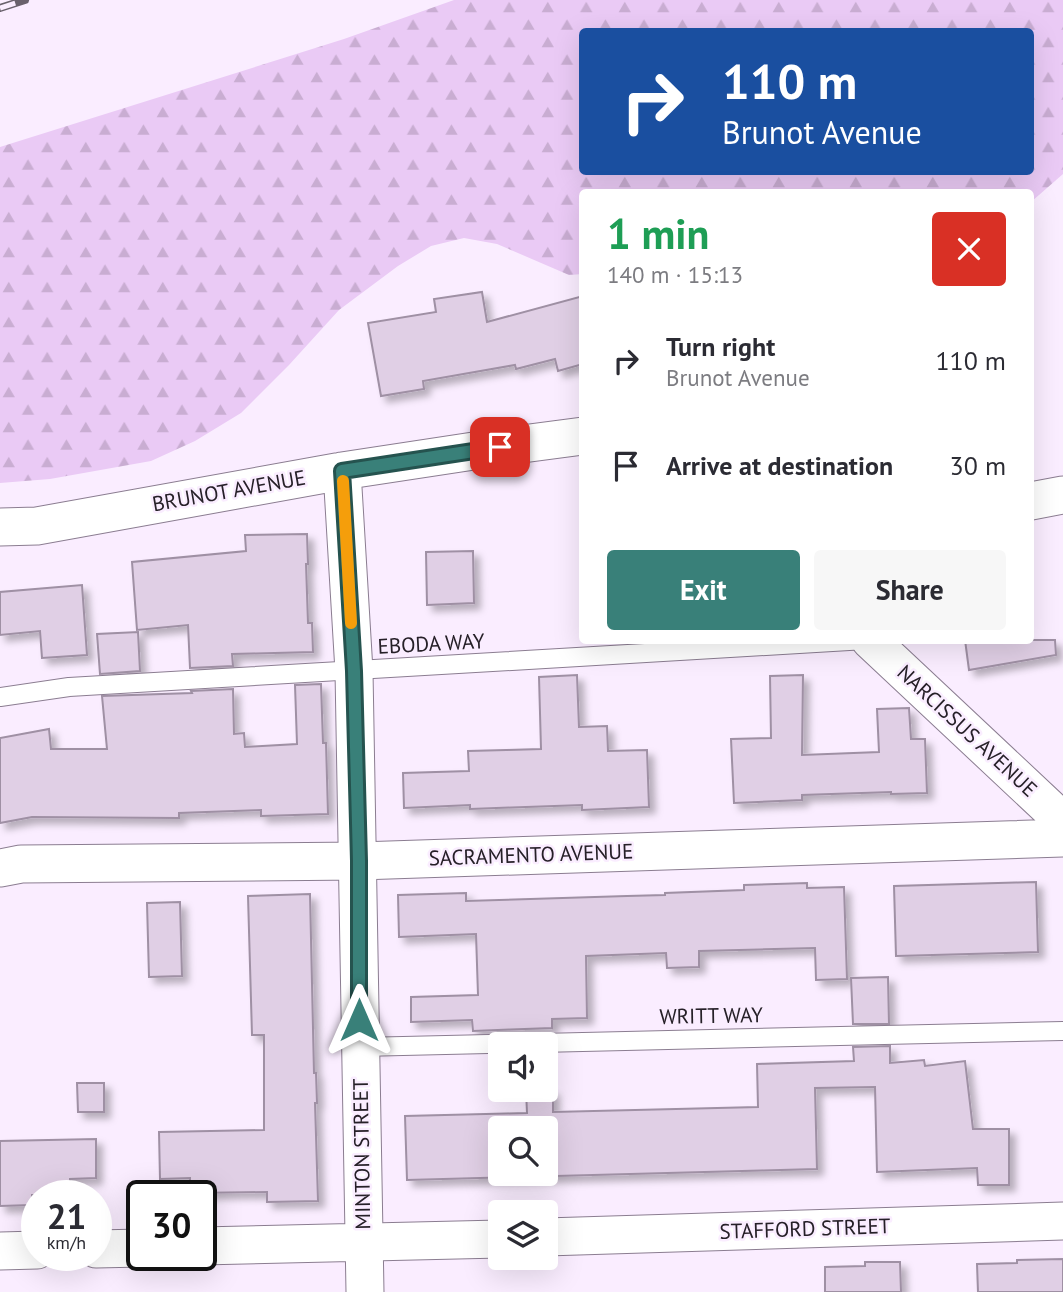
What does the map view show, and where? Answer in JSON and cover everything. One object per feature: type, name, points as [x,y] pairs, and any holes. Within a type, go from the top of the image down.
[{"type":"street","name":"BRUNOT AVENUE","points":[[0,527],[37,526],[342,471],[579,437]]},
{"type":"street","name":"MINTON STREET","points":[[342,471],[354,671],[365,1292]]},
{"type":"street","points":[[1034,500],[1063,495]]},
{"type":"street","name":"NARCISSUS AVENUE","points":[[872,644],[1063,821]]},
{"type":"street","name":"SACRAMENTO AVENUE","points":[[0,868],[21,864],[359,861],[1063,838]]},
{"type":"street","name":"STAFFORD STREET","points":[[558,1237],[1063,1221]]},
{"type":"street","points":[[217,1246],[488,1239]]},
{"type":"street","points":[[0,1251],[21,1250]]},
{"type":"lane","name":"EBODA WAY","points":[[0,697],[69,687],[802,644]]},
{"type":"lane","name":"WRITT WAY","points":[[360,1047],[1063,1031]]},
{"type":"green space","points":[[454,0],[1063,0],[1063,174],[1034,199],[1034,189],[579,189],[579,274],[569,275],[497,244],[464,238],[431,246],[398,266],[339,310],[241,413],[195,441],[151,461],[50,479],[0,483],[0,147],[344,39]]},
{"type":"building","points":[[482,292],[487,322],[579,297],[579,365],[558,371],[555,359],[516,369],[515,365],[423,381],[424,389],[381,396],[368,323],[436,312],[434,299]]},
{"type":"building","points":[[307,534],[308,623],[312,623],[313,652],[232,654],[233,666],[190,668],[188,625],[137,630],[132,562],[246,551],[245,535]]},
{"type":"building","points":[[473,551],[474,603],[427,605],[426,552]]},
{"type":"building","points":[[82,585],[87,655],[42,658],[40,631],[0,635],[0,592]]},
{"type":"building","points":[[138,632],[140,671],[100,674],[97,634]]},
{"type":"building","points":[[1034,640],[1055,640],[1056,655],[969,670],[966,644],[1034,644]]},
{"type":"building","points":[[577,675],[579,727],[607,726],[608,751],[647,750],[649,807],[582,810],[582,805],[470,809],[470,805],[404,808],[403,773],[469,771],[468,751],[541,749],[539,677]]},
{"type":"building","points":[[803,675],[802,755],[879,752],[877,709],[909,708],[911,739],[925,739],[927,793],[802,795],[802,800],[734,803],[731,739],[771,738],[770,676]]},
{"type":"building","points":[[321,684],[328,814],[261,816],[261,810],[179,813],[179,818],[32,817],[0,823],[0,738],[49,729],[51,749],[107,749],[102,696],[233,689],[234,734],[244,733],[245,747],[297,744],[295,685]]},
{"type":"building","points":[[1036,882],[1038,952],[896,956],[894,886]]},
{"type":"building","points":[[807,883],[807,888],[844,887],[847,979],[816,980],[815,948],[699,951],[699,967],[667,968],[666,953],[586,956],[587,1018],[552,1019],[552,1028],[473,1031],[472,1020],[411,1022],[411,997],[478,995],[476,934],[399,937],[398,895],[466,893],[466,901],[665,895],[744,890],[744,885]]},
{"type":"building","points":[[310,894],[318,1201],[267,1202],[267,1192],[217,1193],[217,1180],[160,1179],[159,1132],[264,1130],[264,1035],[252,1035],[248,896]]},
{"type":"building","points":[[180,902],[182,976],[149,977],[147,903]]},
{"type":"building","points":[[888,977],[889,1024],[853,1024],[851,978]]},
{"type":"building","points":[[890,1046],[890,1063],[924,1060],[925,1066],[965,1061],[973,1129],[1009,1129],[1009,1185],[978,1185],[977,1168],[877,1172],[875,1087],[815,1088],[817,1169],[558,1176],[558,1116],[488,1116],[488,1178],[407,1180],[405,1116],[527,1113],[527,1102],[553,1102],[553,1112],[758,1107],[757,1064],[854,1061],[853,1047]]},
{"type":"building","points":[[77,1083],[104,1083],[104,1112],[78,1112]]},
{"type":"building","points":[[96,1139],[96,1178],[21,1180],[21,1205],[0,1206],[0,1141]]},
{"type":"building","points":[[1063,1259],[1063,1292],[978,1292],[977,1264]]},
{"type":"building","points":[[865,1262],[900,1262],[901,1292],[825,1292],[825,1267],[865,1266]]},
{"type":"railway","points":[[0,8],[25,0]]},
{"type":"slow traffic","points":[[343,481],[351,623]]},
{"type":"route","points":[[359,1020],[359,861],[354,671],[342,471],[500,447]]}]
